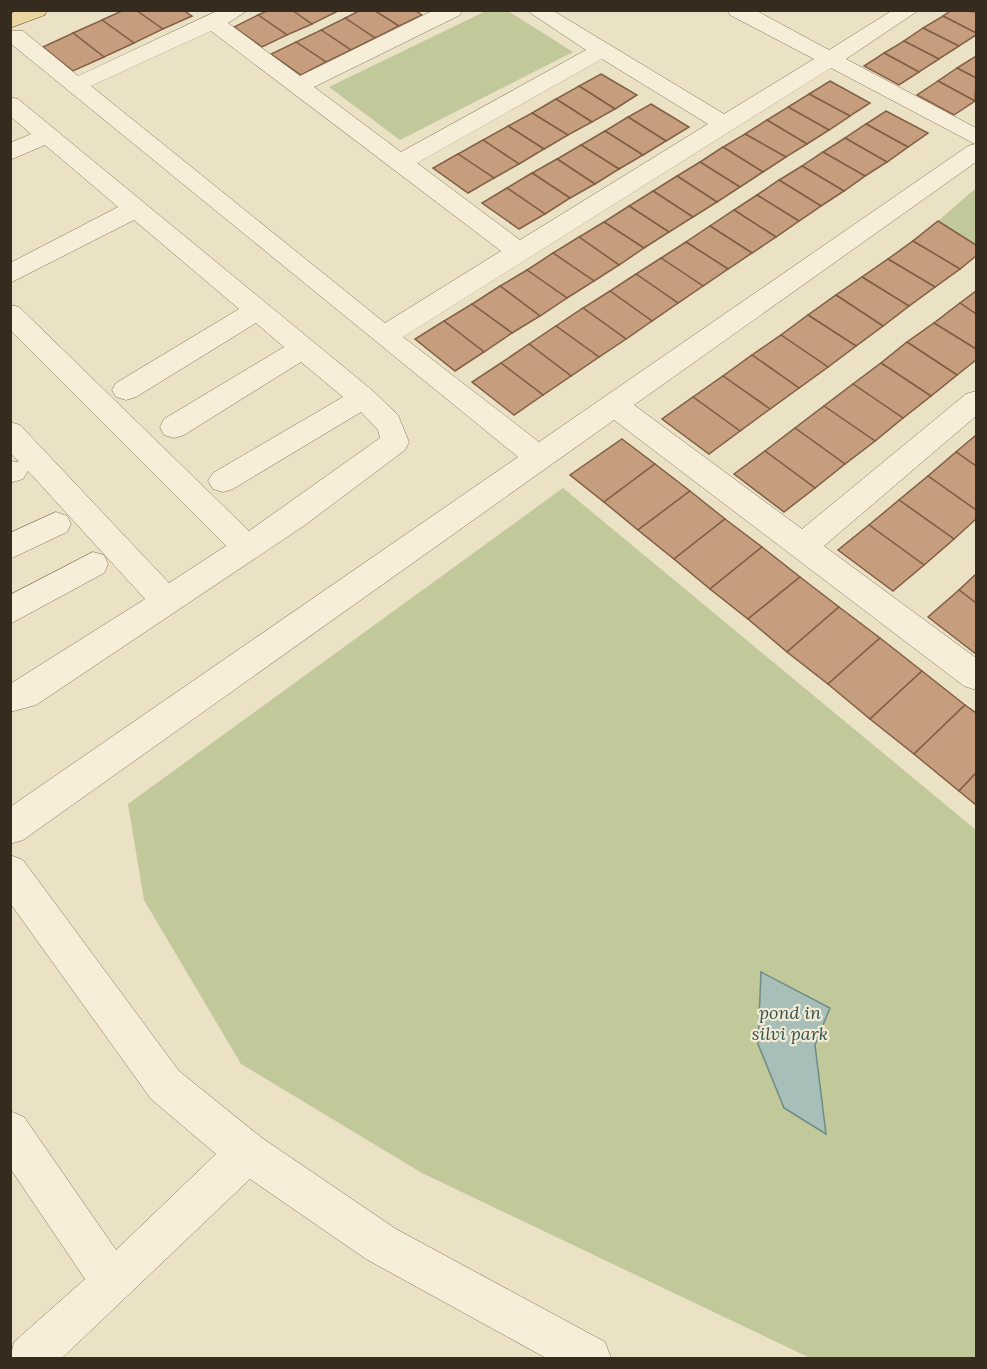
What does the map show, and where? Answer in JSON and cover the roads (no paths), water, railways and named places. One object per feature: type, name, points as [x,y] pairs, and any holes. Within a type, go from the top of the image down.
[{"type":"main road","points":[[13,29],[37,10]]},
{"type":"street","points":[[76,85],[238,10]]},
{"type":"street","points":[[298,86],[452,10]]},
{"type":"street","points":[[536,10],[724,125]]},
{"type":"street","points":[[738,10],[976,137]]},
{"type":"street","points":[[384,336],[909,10]]},
{"type":"street","points":[[213,22],[519,252]]},
{"type":"street","points":[[13,29],[76,85],[384,336],[539,458]]},
{"type":"street","points":[[402,162],[602,50]]},
{"type":"street","points":[[10,698],[24,695],[294,517],[395,442],[395,433],[388,423],[363,398],[12,107]]},
{"type":"street","points":[[10,153],[47,135]]},
{"type":"street","points":[[10,828],[976,151]]},
{"type":"street","points":[[10,274],[135,209]]},
{"type":"street","points":[[126,390],[257,310]]},
{"type":"street","points":[[10,314],[247,548]]},
{"type":"street","points":[[174,427],[303,348]]},
{"type":"street","points":[[223,480],[363,398]]},
{"type":"street","points":[[803,546],[976,401]]},
{"type":"street","points":[[613,404],[976,676]]},
{"type":"street","points":[[10,433],[166,601]]},
{"type":"street","points":[[10,547],[56,524]]},
{"type":"street","points":[[10,611],[93,564]]},
{"type":"street","points":[[10,872],[165,1085],[247,1153],[381,1244],[589,1359]]},
{"type":"street","points":[[10,1131],[113,1283]]},
{"type":"street","points":[[30,1359],[113,1283],[247,1153]]},
{"type":"water","name":"pond in silvi park","points":[[761,972],[830,1008],[815,1045],[826,1134],[784,1108],[758,1044]]}]
